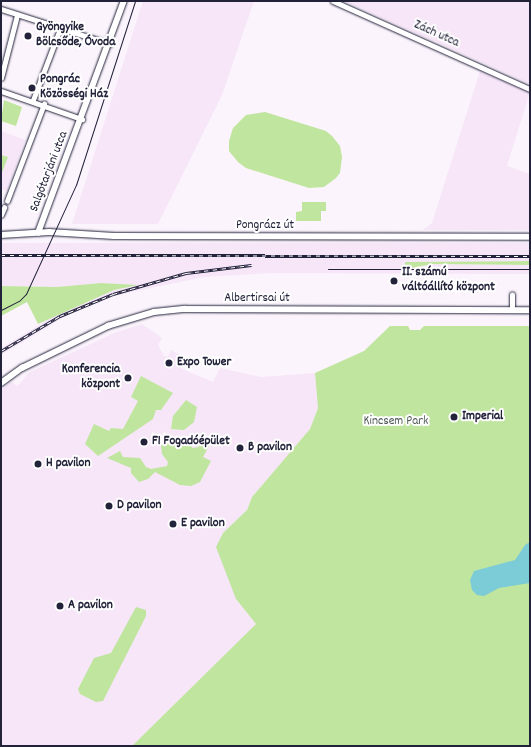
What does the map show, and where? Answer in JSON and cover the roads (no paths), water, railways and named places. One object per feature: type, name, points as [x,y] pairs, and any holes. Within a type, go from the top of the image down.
[{"type":"street","name":"Salgótarjáni utca","points":[[38,232],[110,44],[124,1]]},
{"type":"street","name":"Zách utca","points":[[333,1],[530,89]]},
{"type":"street","points":[[1,10],[18,14],[60,29],[110,44]]},
{"type":"street","points":[[1,78],[18,14]]},
{"type":"street","points":[[33,100],[60,29]]},
{"type":"street","name":"Salgótarjáni utca","points":[[1,91],[33,100],[82,119]]},
{"type":"street","points":[[7,200],[44,104]]},
{"type":"street","points":[[1,215],[4,208]]},
{"type":"street","name":"Pongrácz út","points":[[1,235],[38,232],[114,236],[530,237]]},
{"type":"street","points":[[512,295],[512,310]]},
{"type":"street","name":"Albertirsai út","points":[[1,383],[22,368],[108,326],[154,312],[185,309],[530,310]]},
{"type":"water","points":[[530,542],[530,583],[499,588],[484,596],[477,595],[472,590],[470,580],[474,571],[515,560],[525,545]]},
{"type":"tram line","points":[[1,310],[19,301],[26,294],[76,185],[135,1]]},
{"type":"tram line","points":[[328,269],[530,269]]},
{"type":"railway","points":[[1,255],[530,256]]},
{"type":"railway","points":[[1,351],[60,316],[113,294],[186,273],[252,265]]},
{"type":"place","name":"Gyöngyike Bölcsőde, Óvoda","points":[[28,36]]},
{"type":"place","name":"Pongrác Közösségi Ház","points":[[32,88]]},
{"type":"place","name":"II. számú váltóállító központ","points":[[394,281]]},
{"type":"place","name":"Expo Tower","points":[[169,363]]},
{"type":"place","name":"Konferencia központ","points":[[128,378]]},
{"type":"place","name":"Imperial","points":[[454,417]]},
{"type":"place","name":"F1 Fogadóépület","points":[[144,442]]},
{"type":"place","name":"B pavilon","points":[[240,448]]},
{"type":"place","name":"H pavilon","points":[[38,464]]},
{"type":"place","name":"D pavilon","points":[[109,506]]},
{"type":"place","name":"E pavilon","points":[[173,524]]},
{"type":"place","name":"A pavilon","points":[[60,606]]},
{"type":"park label","name":"Kincsem Park","points":[[396,422]]}]
